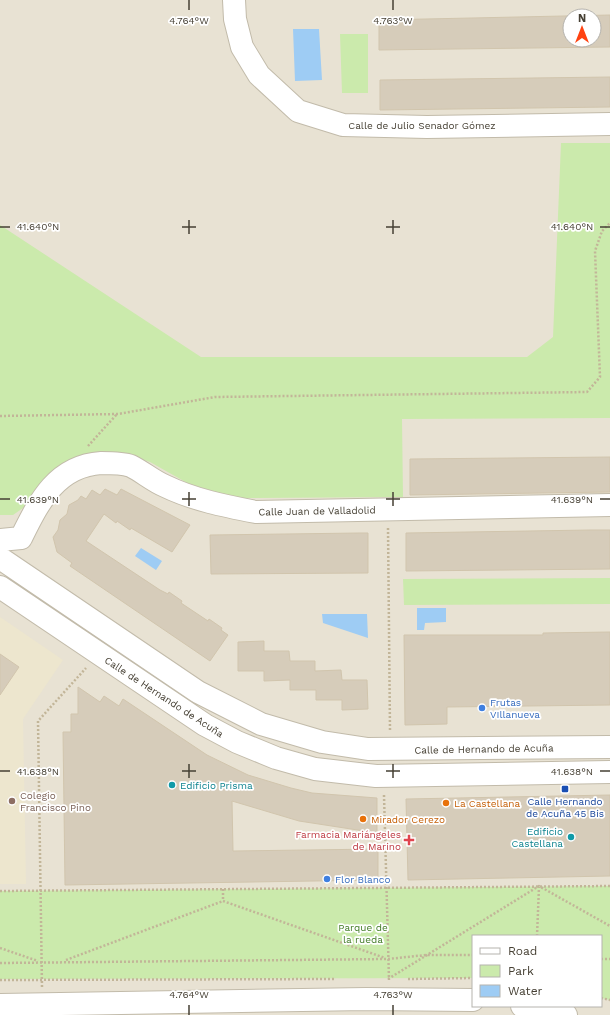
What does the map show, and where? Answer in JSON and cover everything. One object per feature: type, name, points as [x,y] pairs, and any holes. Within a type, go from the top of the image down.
[{"type":"street","name":"Calle de Julio Senador Gómez","points":[[234,0],[235,19],[242,47],[259,75],[298,111],[343,126],[427,127],[610,124]]},
{"type":"street","name":"Calle Juan de Valladolid","points":[[7,571],[26,549],[10,539],[53,485],[65,474],[86,464],[108,463],[130,466],[165,486],[209,503],[256,512],[610,505]]},
{"type":"street","name":"Calle de Hernando de Acuña","points":[[0,558],[13,583],[18,599]]},
{"type":"street","name":"Calle de Hernando de Acuña","points":[[7,571],[198,692],[261,724],[322,742],[368,749],[390,750],[610,747]]},
{"type":"street","name":"Calle de Hernando de Acuña","points":[[0,587],[211,728],[237,742],[276,758],[315,769],[376,776],[610,772]]},
{"type":"street","points":[[0,1005],[366,999],[472,1000]]},
{"type":"street","points":[[527,1007],[566,1015]]},
{"type":"path","points":[[0,416],[118,414],[215,396],[587,392],[600,377],[595,252],[602,231],[610,222]]},
{"type":"path","points":[[87,448],[118,414]]},
{"type":"path","points":[[388,510],[390,750]]},
{"type":"path","points":[[41,979],[38,721],[85,670],[96,652]]},
{"type":"path","points":[[384,790],[388,979]]},
{"type":"path","points":[[539,886],[610,926]]},
{"type":"path","points":[[538,935],[539,886]]},
{"type":"path","points":[[388,979],[539,886]]},
{"type":"path","points":[[0,891],[610,886]]},
{"type":"path","points":[[223,889],[223,901]]},
{"type":"path","points":[[63,962],[223,901],[388,959]]},
{"type":"path","points":[[0,948],[41,962]]},
{"type":"path","points":[[0,962],[388,959],[426,955],[472,955]]},
{"type":"path","points":[[404,979],[472,978]]},
{"type":"path","points":[[0,980],[341,979]]},
{"type":"path","points":[[380,979],[396,979]]},
{"type":"path","points":[[605,998],[610,996]]},
{"type":"path","points":[[605,998],[610,1000]]},
{"type":"shaded area","points":[[0,0],[610,0],[610,1015],[0,1015]]},
{"type":"shaded area","name":"Colegio Francisco Pino","points":[[0,617],[63,660],[23,719],[26,884],[0,884]]},
{"type":"green space","points":[[340,34],[368,34],[368,93],[342,93]]},
{"type":"green space","points":[[561,143],[610,143],[610,418],[402,419],[403,497],[237,498],[189,484],[150,462],[118,452],[87,454],[34,493],[23,508],[13,515],[0,515],[0,225],[201,357],[527,357],[553,337]]},
{"type":"green space","points":[[610,578],[610,604],[404,605],[403,579]]},
{"type":"green space","name":"Parque de la rueda","points":[[610,886],[610,1000],[602,998],[602,935],[472,935],[472,978],[0,979],[0,891]]},
{"type":"water","points":[[293,29],[319,29],[322,80],[295,81]]},
{"type":"water","points":[[141,548],[162,561],[156,570],[135,556]]},
{"type":"water","points":[[417,608],[446,608],[446,622],[425,623],[424,630],[417,630]]},
{"type":"water","points":[[322,614],[367,614],[368,638],[323,623]]},
{"type":"building","points":[[602,15],[610,15],[610,47],[602,47]]},
{"type":"building","points":[[562,16],[562,48],[379,50],[379,20]]},
{"type":"building","points":[[610,77],[610,107],[380,110],[380,80]]},
{"type":"building","points":[[610,457],[610,492],[410,495],[410,459]]},
{"type":"building","points":[[105,489],[117,495],[121,489],[190,525],[172,552],[131,528],[130,530],[117,521],[116,523],[104,514],[86,541],[160,590],[168,594],[169,592],[182,601],[181,603],[208,621],[209,619],[222,628],[221,630],[228,635],[210,661],[70,566],[72,563],[57,552],[53,537],[58,530],[60,520],[67,514],[69,505],[78,500],[81,496],[86,499],[92,490],[100,495]]},
{"type":"building","points":[[610,530],[610,569],[406,571],[406,533]]},
{"type":"building","points":[[368,533],[368,573],[211,574],[210,535]]},
{"type":"building","points":[[610,632],[610,705],[447,707],[447,724],[405,725],[404,635],[543,635],[543,633]]},
{"type":"building","points":[[264,641],[264,651],[289,651],[290,661],[315,661],[315,671],[341,670],[342,680],[367,680],[368,709],[342,710],[342,700],[316,700],[316,690],[290,690],[290,680],[264,681],[264,671],[238,671],[238,642]]},
{"type":"building","points":[[0,654],[19,667],[0,695]]},
{"type":"building","name":"Edificio Prisma","points":[[78,687],[100,702],[104,696],[119,706],[123,699],[207,755],[248,775],[312,793],[377,798],[377,833],[299,821],[232,801],[233,851],[378,849],[378,880],[65,885],[63,732],[71,732],[71,714],[78,714]]},
{"type":"building","points":[[610,795],[610,876],[408,880],[406,799]]},
{"type":"place","name":"Frutas VIllanueva","points":[[482,708]]},
{"type":"place","name":"Edificio Prisma","points":[[172,785]]},
{"type":"place","name":"Calle Hernando de Acuña 45 Bis","points":[[565,789]]},
{"type":"place","name":"Colegio Francisco Pino","points":[[12,801]]},
{"type":"place","name":"La Castellana","points":[[446,803]]},
{"type":"place","name":"Mirador Cerezo","points":[[363,819]]},
{"type":"place","name":"Edificio Castellana","points":[[571,837]]},
{"type":"place","name":"Farmacia Mariángeles de Marino","points":[[409,840]]},
{"type":"place","name":"Flor Blanco","points":[[327,879]]}]
